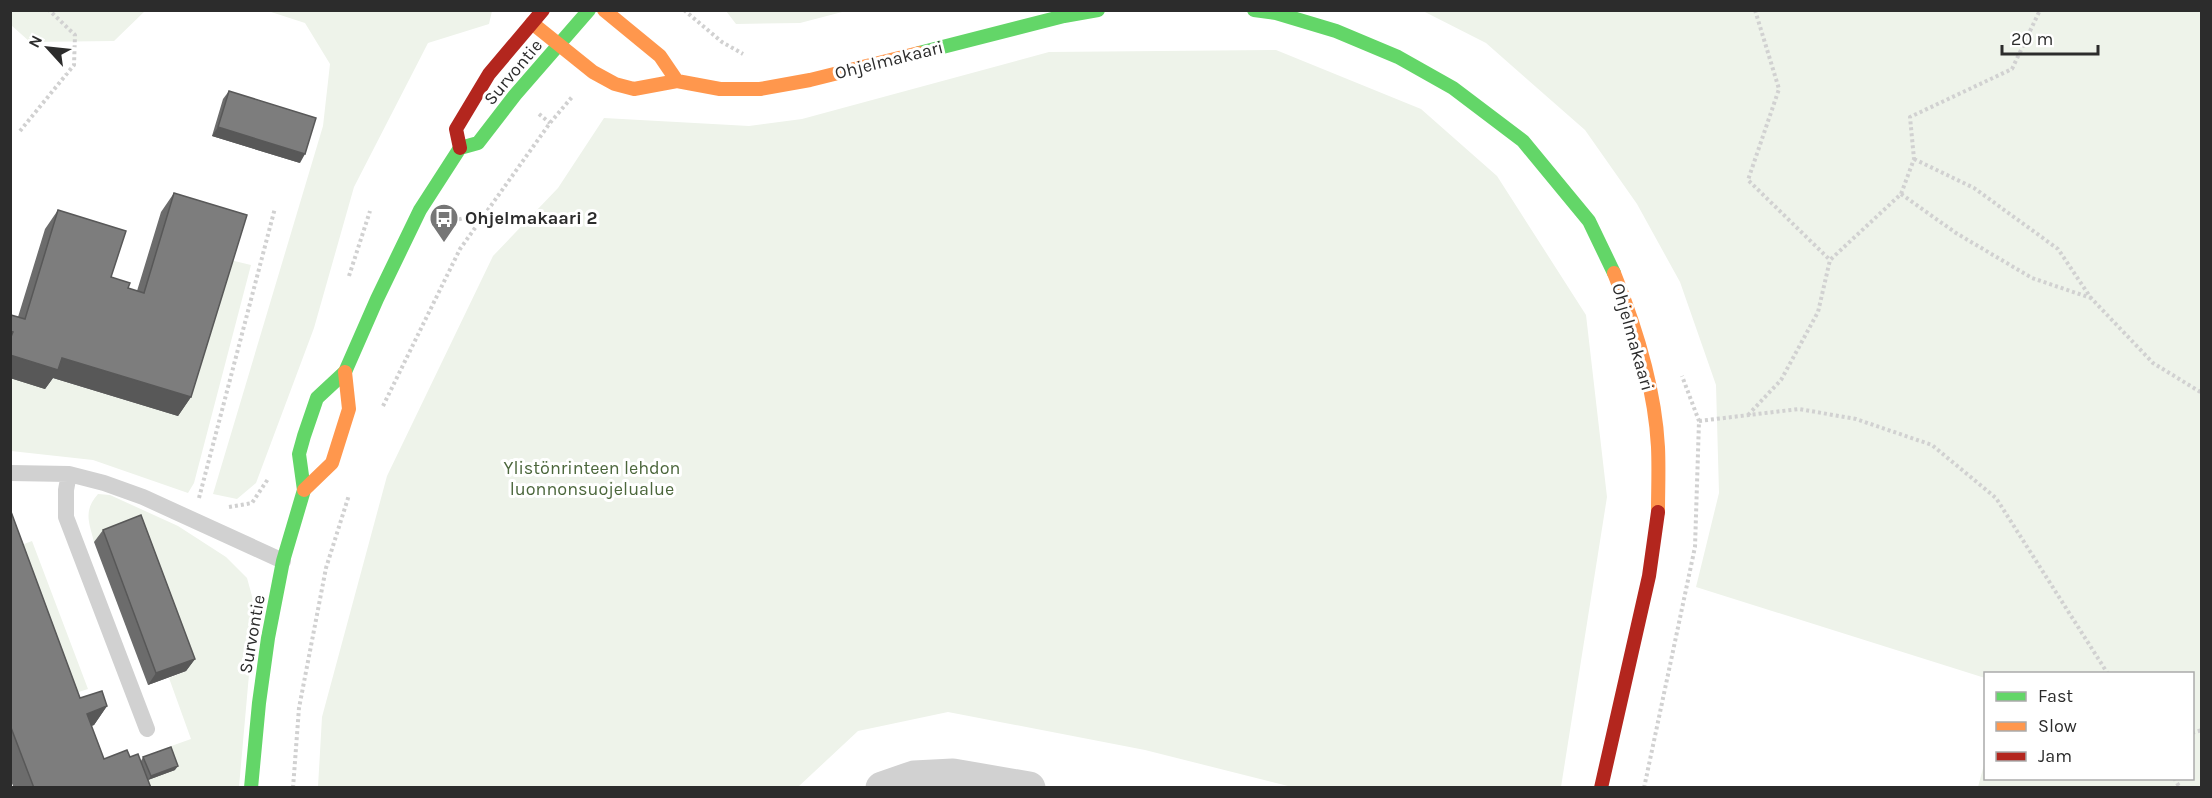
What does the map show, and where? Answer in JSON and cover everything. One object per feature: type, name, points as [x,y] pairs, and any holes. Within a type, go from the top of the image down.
[{"type":"street","name":"Survontie","points":[[460,148],[456,129],[489,74],[543,10]]},
{"type":"street","name":"Survontie","points":[[251,788],[268,638],[283,561],[304,490],[299,454],[317,398],[345,372],[420,210],[460,148],[478,143],[515,95],[589,10]]},
{"type":"street","points":[[604,10],[660,56],[677,81]]},
{"type":"street","name":"Ohjelmakaari","points":[[532,23],[593,72],[615,84],[634,88],[677,81],[720,89],[760,89],[810,80],[1064,16],[1098,10]]},
{"type":"street","name":"Ohjelmakaari","points":[[1254,10],[1276,13],[1335,31],[1398,57],[1453,88],[1523,141],[1589,221],[1611,265],[1629,310],[1648,382],[1658,446],[1658,512],[1649,576],[1600,788]]},
{"type":"street","name":"Survontie","points":[[304,490],[332,463],[349,409],[345,372]]},
{"type":"street","points":[[882,788],[914,777],[953,775],[1029,788]]},
{"type":"lane","points":[[10,472],[69,474],[104,483],[144,497],[283,561]]},
{"type":"lane","points":[[69,474],[66,490],[66,517],[147,729]]},
{"type":"path","points":[[20,131],[74,65],[75,35],[49,10]]},
{"type":"path","points":[[684,10],[722,42],[752,57]]},
{"type":"path","points":[[1755,10],[1779,89],[1748,180],[1830,260]]},
{"type":"path","points":[[1748,415],[1781,380],[1818,312],[1830,260],[1901,194],[1914,159],[1910,117],[2012,69],[2040,10]]},
{"type":"path","points":[[379,414],[460,249],[550,123],[593,72]]},
{"type":"path","points":[[1914,159],[1974,188],[2058,249],[2091,298],[2153,363],[2202,393]]},
{"type":"path","points":[[1901,194],[1956,233],[2032,278],[2091,298]]},
{"type":"path","points":[[199,499],[275,208]]},
{"type":"path","points":[[446,228],[451,222],[464,218],[479,223]]},
{"type":"path","points":[[1699,421],[1799,409],[1856,419],[1932,445],[1996,498],[2107,672]]},
{"type":"path","points":[[293,788],[299,708],[326,568],[352,485]]},
{"type":"green space","points":[[10,11],[145,11],[114,41],[30,42],[11,25]]},
{"type":"green space","points":[[268,11],[492,11],[489,24],[428,43],[354,187],[314,328],[256,483],[237,499],[213,494],[323,126],[330,64],[305,23]]},
{"type":"green space","points":[[726,11],[846,11],[800,23],[736,24]]},
{"type":"green space","points":[[1423,11],[2201,11],[2201,787],[1978,787],[1984,765],[1984,780],[2194,780],[2194,672],[1984,672],[1984,678],[1696,587],[1719,493],[1716,385],[1680,282],[1637,204],[1585,130],[1486,43]]},
{"type":"green space","name":"Ylistönrinteen lehdon luonnonsuojelualue","points":[[1276,50],[1421,109],[1497,176],[1586,315],[1607,497],[1561,787],[1292,787],[1145,750],[948,712],[858,731],[798,787],[318,787],[322,717],[387,476],[493,256],[558,188],[604,118],[749,126],[802,119],[1049,52]]},
{"type":"green space","points":[[226,259],[251,265],[194,483],[188,493],[93,460],[11,451],[10,378],[45,388],[49,377],[178,416]]},
{"type":"green space","points":[[98,494],[110,495],[178,526],[226,557],[247,578],[255,607],[239,787],[130,787],[161,754],[160,750],[191,739],[169,678],[186,671],[94,542],[88,517],[90,506]]},
{"type":"green space","points":[[32,541],[88,689],[60,698],[11,549]]},
{"type":"building","points":[[229,91],[316,118],[305,154],[218,127]]},
{"type":"building","points":[[174,193],[247,215],[191,397],[62,358],[58,370],[10,355],[10,339],[13,332],[10,331],[11,315],[25,319],[58,210],[126,231],[111,277],[130,283],[128,288],[144,293]]},
{"type":"building","points":[[10,509],[80,698],[102,691],[107,706],[87,714],[104,759],[127,750],[130,757],[138,754],[151,788],[34,788],[10,725]]},
{"type":"building","points":[[141,515],[195,659],[156,673],[103,530]]},
{"type":"building","points":[[171,747],[178,766],[151,776],[143,757]]},
{"type":"traffic: fast","points":[[251,788],[268,638],[283,561],[304,490],[299,454],[317,398],[345,372],[420,210],[460,148],[478,143],[515,95],[589,10]]},
{"type":"traffic: fast","points":[[919,53],[1064,16],[1098,10]]},
{"type":"traffic: fast","points":[[1254,10],[1276,13],[1336,31],[1398,57],[1453,88],[1523,141],[1589,221],[1614,273]]},
{"type":"traffic: slow","points":[[604,10],[660,56],[677,81]]},
{"type":"traffic: slow","points":[[532,23],[593,72],[615,84],[634,89],[677,81],[720,89],[760,89],[810,80],[919,53]]},
{"type":"traffic: slow","points":[[1614,273],[1636,336],[1653,403],[1658,447],[1658,512]]},
{"type":"traffic: slow","points":[[304,490],[332,463],[349,409],[345,372]]},
{"type":"traffic: jam","points":[[460,148],[456,129],[489,74],[543,10]]},
{"type":"traffic: jam","points":[[1601,788],[1649,576],[1658,512]]},
{"type":"place","name":"Ohjelmakaari 2","points":[[444,244]]}]
